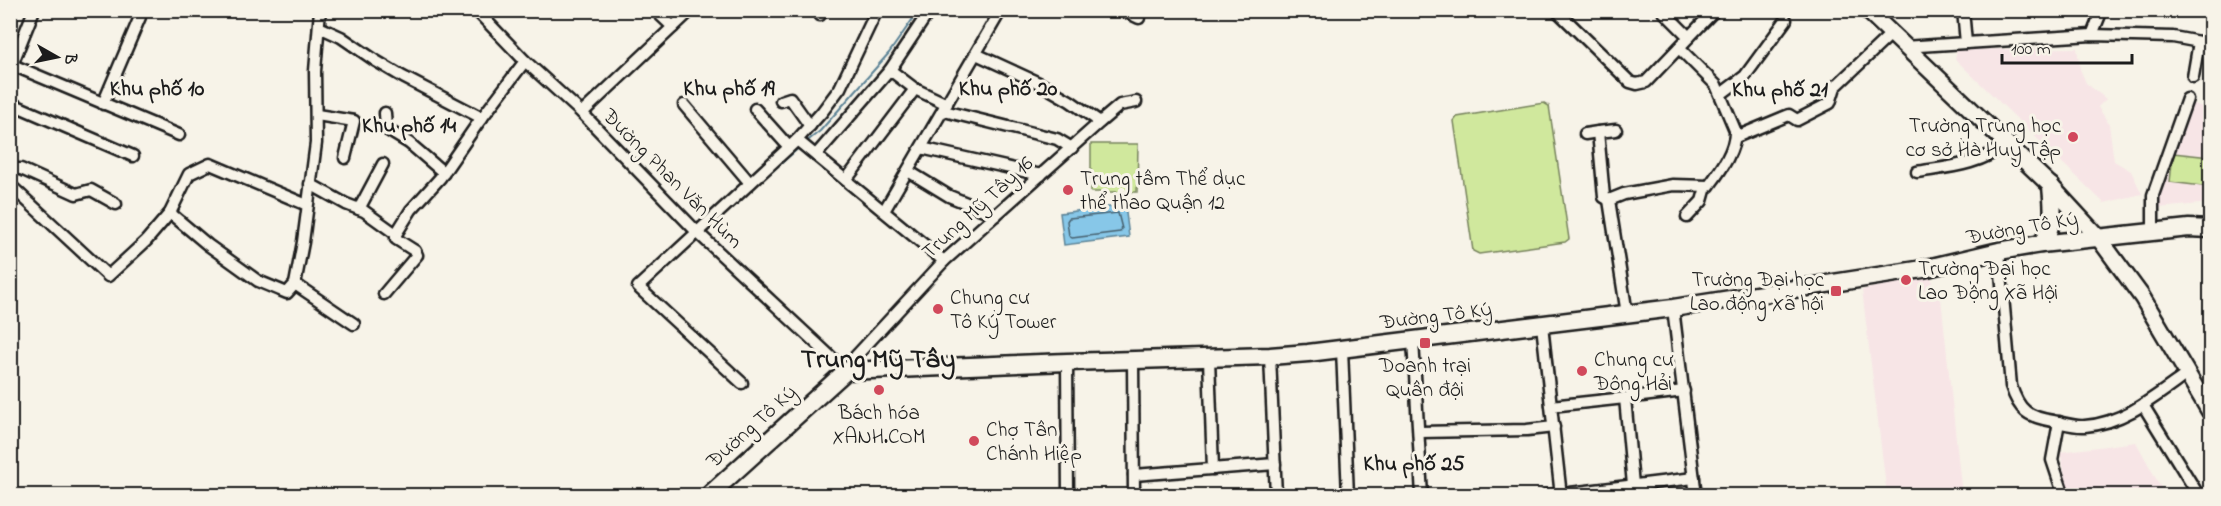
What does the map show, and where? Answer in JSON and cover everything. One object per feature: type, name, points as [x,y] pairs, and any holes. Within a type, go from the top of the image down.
[{"type":"main road","points":[[1867,10],[2050,186],[2098,237],[2142,297],[2211,412]]},
{"type":"main road","points":[[2042,244],[2052,228],[2053,203],[2050,186]]},
{"type":"main road","name":"Đường Tô Ký","points":[[708,495],[846,371],[1209,359],[1342,349],[1673,308],[1923,269],[1999,251],[2042,244],[2189,228],[2211,229]]},
{"type":"street","points":[[34,10],[11,67],[179,135]]},
{"type":"street","points":[[170,213],[208,245],[258,281],[287,293],[295,284],[316,143],[315,70],[320,10]]},
{"type":"street","name":"Đường Phan Văn Hùm","points":[[476,10],[525,61],[582,113],[697,232],[846,371]]},
{"type":"street","points":[[656,10],[673,27]]},
{"type":"street","points":[[582,113],[691,10]]},
{"type":"street","points":[[802,147],[810,126],[840,88],[877,10]]},
{"type":"street","points":[[742,383],[638,287],[750,183],[802,147],[890,70],[930,10]]},
{"type":"street","points":[[884,211],[1001,10]]},
{"type":"street","points":[[1122,10],[1139,18]]},
{"type":"street","points":[[1556,10],[1630,82],[1637,84],[1646,82],[1715,10]]},
{"type":"street","points":[[1662,10],[1689,37]]},
{"type":"street","points":[[1963,10],[1966,43]]},
{"type":"street","points":[[2092,35],[2102,10]]},
{"type":"street","points":[[103,104],[140,17]]},
{"type":"street","points":[[1721,94],[1745,76],[1786,20]]},
{"type":"street","points":[[319,27],[341,37],[376,61],[440,98],[482,118]]},
{"type":"street","points":[[1736,137],[1789,116],[1797,120],[1803,118],[1830,103],[1835,87],[1891,34]]},
{"type":"street","points":[[1904,47],[2092,35],[2173,37],[2205,43],[2193,77]]},
{"type":"street","points":[[1679,48],[1716,85],[1736,130],[1736,137],[1724,164],[1706,187],[1702,201],[1687,217]]},
{"type":"street","points":[[976,54],[1039,83],[1100,122]]},
{"type":"street","points":[[384,294],[417,255],[415,251],[396,239],[396,234],[411,210],[444,173],[525,61]]},
{"type":"street","points":[[890,70],[946,108],[1058,139],[1072,148]]},
{"type":"street","points":[[846,180],[915,88]]},
{"type":"street","points":[[782,101],[790,98],[810,126]]},
{"type":"street","points":[[2153,232],[2153,195],[2187,99]]},
{"type":"street","name":"Trung Mỹ Tây 16","points":[[846,371],[856,356],[944,261],[1120,105],[1136,102]]},
{"type":"street","points":[[10,103],[133,156]]},
{"type":"street","points":[[684,105],[750,183]]},
{"type":"street","points":[[755,109],[944,261]]},
{"type":"street","points":[[385,113],[386,129],[409,143],[444,173]]},
{"type":"street","points":[[317,115],[354,121],[345,158]]},
{"type":"street","points":[[1585,134],[1616,130]]},
{"type":"street","points":[[1598,132],[1604,197],[1609,200],[1628,314]]},
{"type":"street","points":[[1917,171],[1974,162],[1995,154],[2006,144]]},
{"type":"street","points":[[921,148],[1041,175]]},
{"type":"street","points":[[10,185],[108,276],[146,241],[170,213],[189,174],[210,164],[307,205]]},
{"type":"street","points":[[359,209],[383,164]]},
{"type":"street","points":[[10,170],[21,169],[76,194],[91,190],[116,204]]},
{"type":"street","points":[[908,171],[949,196],[996,215]]},
{"type":"street","points":[[310,184],[359,209],[396,234]]},
{"type":"street","points":[[1609,200],[1624,194],[1673,185],[1706,187]]},
{"type":"street","points":[[1999,251],[2011,386],[2015,400],[2028,414],[2084,427],[2116,419],[2143,405],[2187,374]]},
{"type":"street","points":[[295,284],[354,324]]},
{"type":"street","points":[[1673,308],[1696,495]]},
{"type":"street","points":[[1542,325],[1561,495]]},
{"type":"street","points":[[1413,340],[1422,495]]},
{"type":"street","points":[[1342,349],[1348,495]]},
{"type":"street","points":[[1270,356],[1276,495]]},
{"type":"street","points":[[1209,359],[1213,469]]},
{"type":"street","points":[[1133,361],[1134,495]]},
{"type":"street","points":[[1067,362],[1068,495]]},
{"type":"street","points":[[1551,406],[1684,391]]},
{"type":"street","points":[[1625,398],[1633,485]]},
{"type":"street","points":[[2143,405],[2199,495]]},
{"type":"street","points":[[2059,422],[2052,460],[2064,495]]},
{"type":"street","points":[[1420,432],[1554,428]]},
{"type":"street","points":[[1134,475],[1275,464]]},
{"type":"street","points":[[1545,495],[1561,495],[1694,478]]},
{"type":"shaded area","name":"Trường Trung học cơ sở Hà Huy Tập","points":[[2077,48],[2080,69],[2086,83],[2106,99],[2098,107],[2109,124],[2114,161],[2131,171],[2142,194],[2104,203],[1955,59],[1957,50]]},
{"type":"shaded area","points":[[2190,103],[2210,109],[2210,203],[2159,208],[2157,197]]},
{"type":"shaded area","points":[[1931,275],[1933,291],[1940,289],[1962,495],[1887,495],[1862,290]]},
{"type":"shaded area","points":[[2136,442],[2165,495],[2069,495],[2060,452]]},
{"type":"green space","points":[[1544,103],[1549,106],[1569,239],[1565,242],[1479,254],[1473,251],[1454,121],[1457,117]]},
{"type":"green space","points":[[1091,144],[1138,144],[1137,192],[1091,192]]},
{"type":"green space","points":[[2173,153],[2210,157],[2210,187],[2170,182]]},
{"type":"water","points":[[1125,205],[1129,237],[1064,245],[1060,213]]},
{"type":"waterway","points":[[805,143],[820,131],[889,53],[919,10]]},
{"type":"waterway","points":[[751,190],[801,146]]},
{"type":"place","name":"Trường Trung học cơ sở Hà Huy Tập","points":[[2073,137]]},
{"type":"place","name":"Trung tâm Thể dục thể thao Quận 12","points":[[1068,190]]},
{"type":"place","name":"Trường Đại học Lao Động Xã Hội","points":[[1906,280]]},
{"type":"place","name":"Trường Đại học Lao động Xã hội","points":[[1836,291]]},
{"type":"place","name":"Chung cư Tô Ký Tower","points":[[938,309]]},
{"type":"place","name":"Doanh trại Quân đội","points":[[1425,343]]},
{"type":"place","name":"Chung cư Đông Hải","points":[[1582,371]]},
{"type":"place","name":"Bách hóa XANH.COM","points":[[879,390]]},
{"type":"place","name":"Chợ Tân Chánh Hiệp","points":[[974,441]]},
{"type":"district","name":"Khu phố 10","points":[[157,87]]},
{"type":"district","name":"Khu phố 19","points":[[729,87]]},
{"type":"district","name":"Khu phố 20","points":[[1008,87]]},
{"type":"district","name":"Khu phố 21","points":[[1780,88]]},
{"type":"district","name":"Khu phố 14","points":[[409,124]]},
{"type":"district","name":"Trung Mỹ Tây","points":[[878,358]]},
{"type":"district","name":"Khu phố 25","points":[[1414,462]]}]
